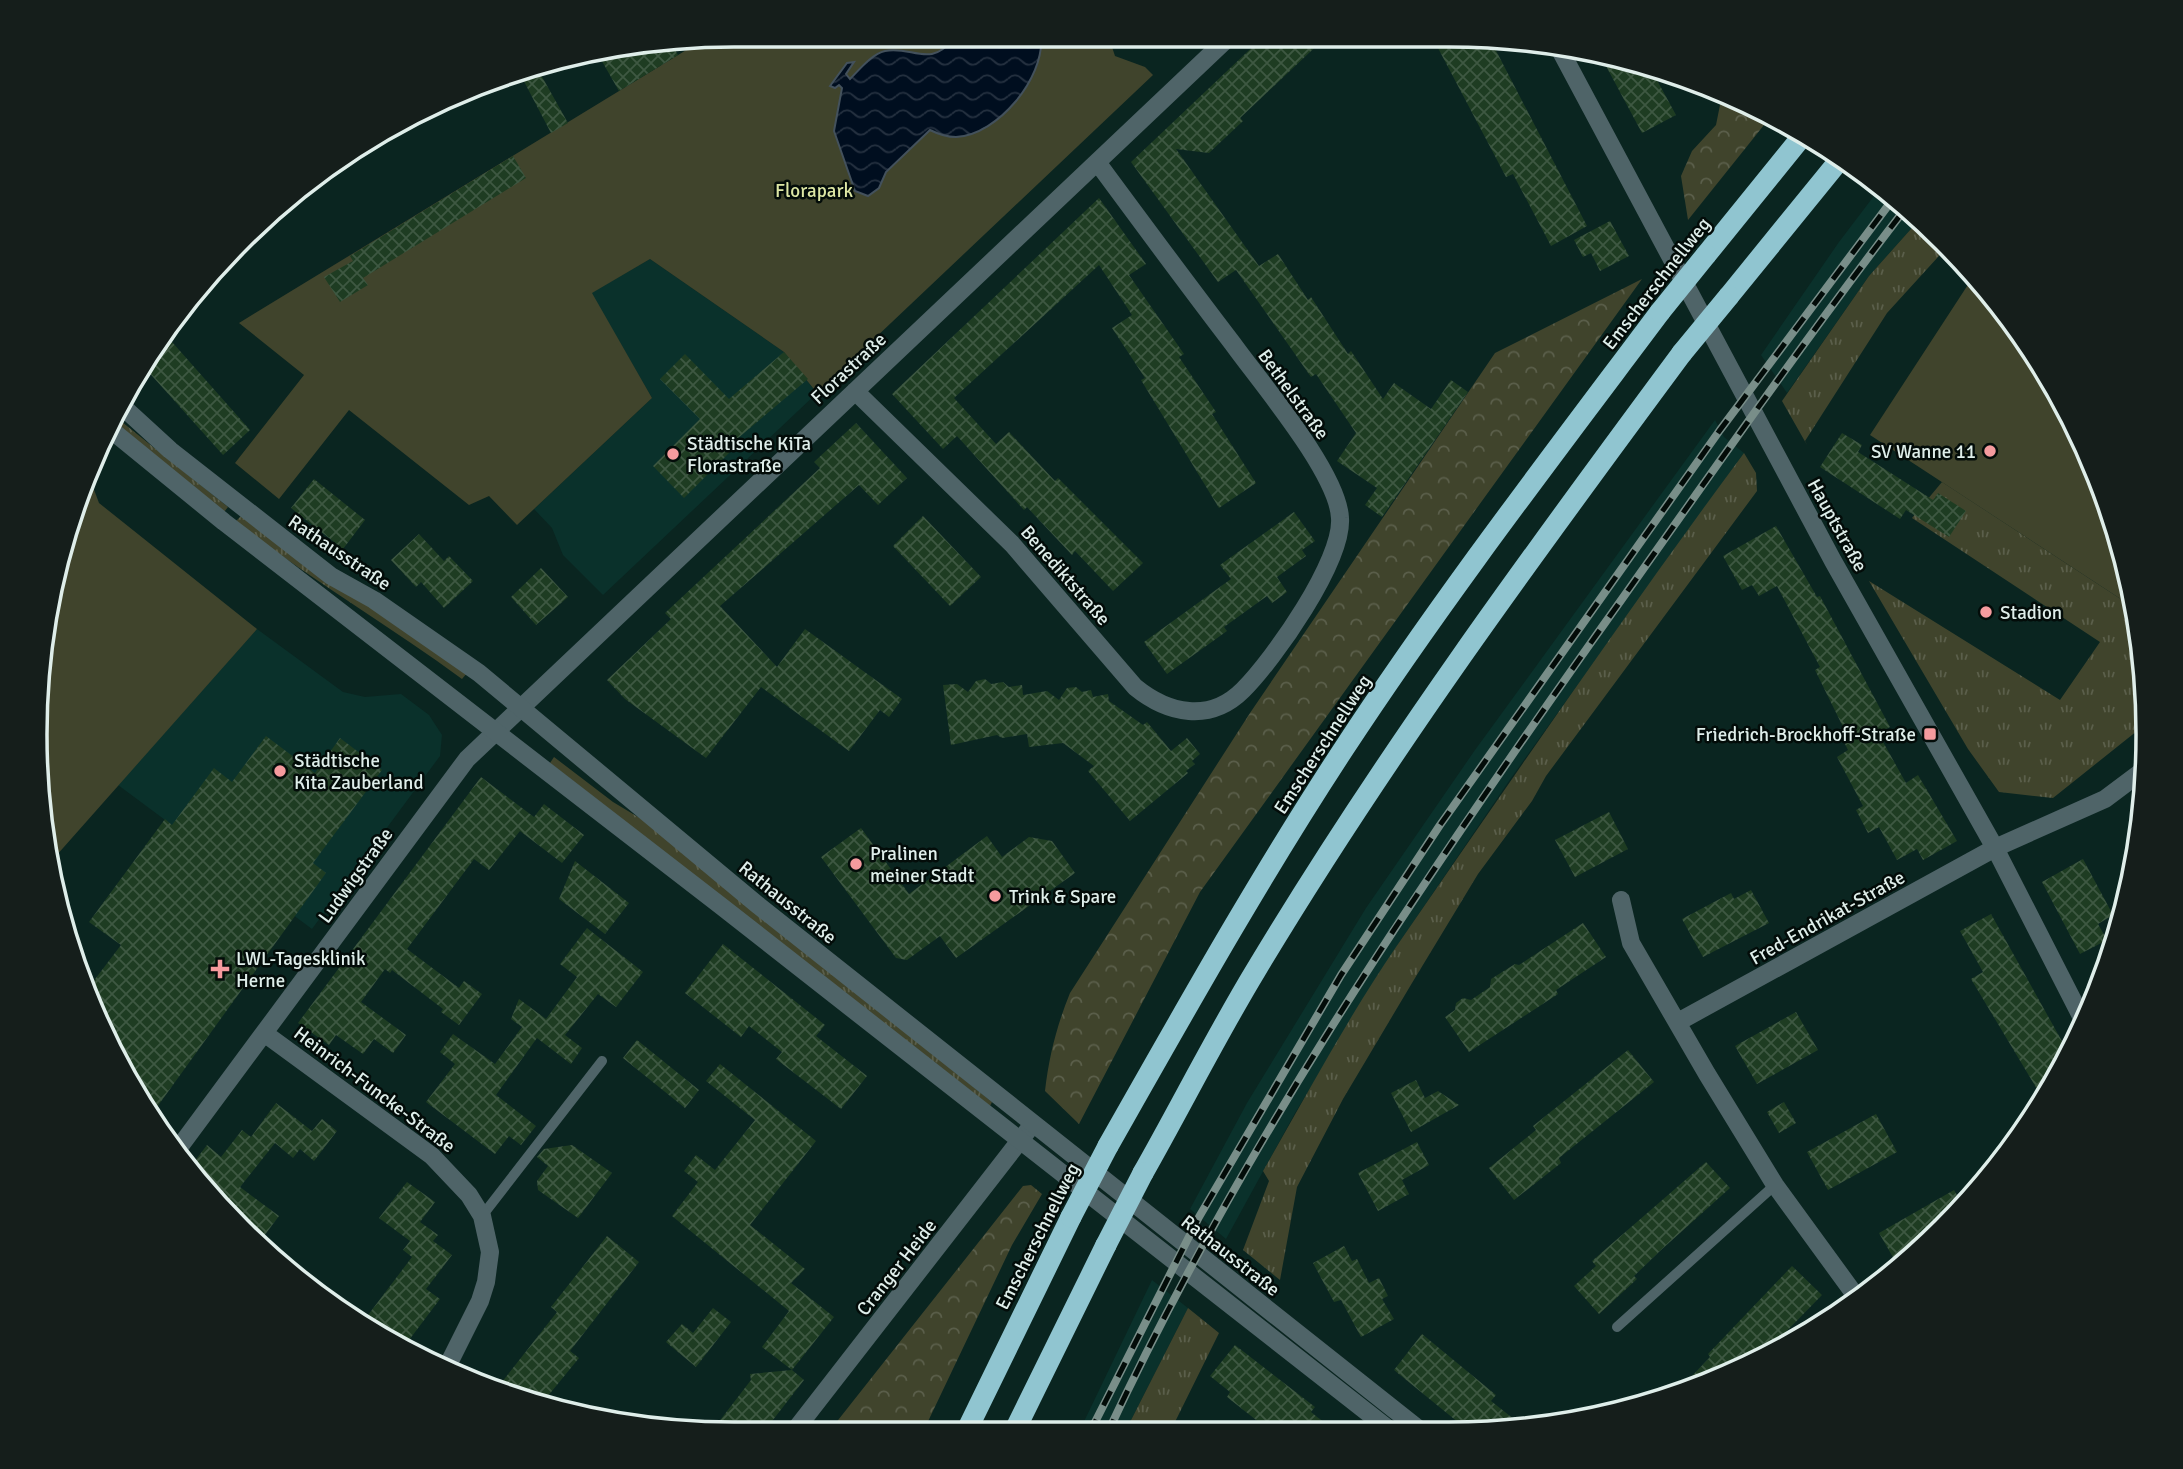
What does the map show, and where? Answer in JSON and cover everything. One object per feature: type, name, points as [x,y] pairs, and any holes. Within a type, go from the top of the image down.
[{"type":"highway","name":"Emscherschnellweg","points":[[971,1422],[1108,1146],[1220,948],[1342,751],[1495,532],[1660,313],[1797,142]]},
{"type":"highway","points":[[1019,1422],[1143,1173],[1256,970],[1386,767],[1525,564],[1682,354],[1835,166]]},
{"type":"street","name":"Florastraße","points":[[496,730],[1218,47]]},
{"type":"street","name":"Hauptstraße","points":[[1564,57],[1833,561],[1995,848],[2078,1009]]},
{"type":"street","name":"Bethelstraße","points":[[1097,162],[1316,460],[1338,500],[1341,520],[1329,564],[1261,670]]},
{"type":"street","name":"Benediktstraße","points":[[855,391],[1012,544],[1135,687],[1151,701],[1165,708],[1186,712],[1208,711],[1242,692],[1261,670]]},
{"type":"street","name":"Rathausstraße","points":[[128,412],[199,473],[331,576],[427,636],[520,707],[759,906],[1410,1422]]},
{"type":"street","name":"Rathausstraße","points":[[117,434],[224,522],[496,730],[1380,1422]]},
{"type":"street","name":"Ludwigstraße","points":[[182,1143],[467,759],[496,730]]},
{"type":"street","points":[[1995,848],[2105,799],[2134,777]]},
{"type":"street","name":"Fred-Endrikat-Straße","points":[[1678,1022],[1995,848]]},
{"type":"street","points":[[1620,900],[1631,943],[1775,1185],[1852,1291]]},
{"type":"street","name":"Heinrich-Funcke-Straße","points":[[264,1032],[432,1156],[469,1195],[482,1216],[490,1252],[486,1282],[480,1301],[451,1360]]},
{"type":"street","name":"Cranger Heide","points":[[801,1422],[1032,1125]]},
{"type":"lane","points":[[482,1216],[602,1061]]},
{"type":"lane","points":[[1616,1327],[1775,1185]]},
{"type":"shaded area","points":[[1875,195],[1912,228],[1869,276],[1787,393],[1761,355]]},
{"type":"shaded area","name":"Städtische KiTa Florastraße","points":[[650,259],[784,352],[817,393],[603,595],[563,555],[552,528],[534,509],[652,398],[591,293]]},
{"type":"shaded area","points":[[1715,420],[1724,437],[1744,453],[1511,778],[1397,946],[1295,1113],[1226,1239],[1190,1209],[1247,1103],[1366,908],[1475,750]]},
{"type":"shaded area","name":"Städtische Kita Zauberland","points":[[257,629],[343,692],[365,697],[401,694],[429,715],[442,735],[440,756],[312,929],[118,785]]},
{"type":"shaded area","points":[[1152,1280],[1188,1308],[1130,1422],[1084,1422]]},
{"type":"green space","name":"Florapark","points":[[1112,47],[1115,56],[1145,67],[1153,75],[817,393],[784,352],[650,259],[592,293],[652,398],[517,525],[489,496],[469,505],[349,410],[279,499],[235,463],[304,375],[239,323],[688,49]]},
{"type":"green space","points":[[1720,104],[1764,125],[1688,220],[1681,176],[1692,151],[1716,125]]},
{"type":"green space","points":[[1912,228],[1940,255],[1887,313],[1805,441],[1807,445],[1782,401],[1869,276]]},
{"type":"green space","points":[[1642,279],[1200,892],[1079,1124],[1045,1091],[1054,1041],[1070,993],[1250,713],[1495,353]]},
{"type":"green space","name":"SV Wanne 11","points":[[1968,285],[2020,353],[2065,431],[2099,514],[2123,601],[1870,435]]},
{"type":"green space","points":[[123,422],[228,507],[224,512],[120,427]]},
{"type":"green space","points":[[1744,453],[1756,473],[1757,491],[1546,776],[1532,801],[1478,874],[1343,1099],[1297,1187],[1280,1280],[1243,1250],[1269,1181],[1263,1171],[1344,1030],[1396,947],[1611,637]]},
{"type":"green space","points":[[1942,482],[2123,601],[2130,645],[2136,732],[2053,798],[1999,792],[1968,749],[1869,581],[2060,700],[2100,642],[1912,518]]},
{"type":"green space","points":[[94,489],[99,503],[257,629],[58,854],[47,734],[53,645],[60,600],[71,557]]},
{"type":"green space","points":[[241,516],[467,673],[462,679],[291,563],[235,522]]},
{"type":"green space","points":[[554,757],[613,802],[643,820],[992,1102],[990,1106],[550,763]]},
{"type":"green space","points":[[1031,1185],[1042,1194],[1012,1245],[928,1422],[837,1422],[1023,1186]]},
{"type":"green space","points":[[1188,1308],[1219,1333],[1175,1422],[1130,1422]]},
{"type":"water","points":[[1040,47],[1035,70],[1026,86],[1002,115],[972,134],[952,137],[930,130],[886,172],[879,188],[868,196],[855,191],[834,131],[842,88],[839,85],[835,88],[830,86],[847,63],[854,62],[846,74],[850,79],[871,59],[885,51],[928,54],[945,48]]},
{"type":"building","points":[[1252,47],[1315,47],[1240,118],[1243,121],[1209,153],[1176,149],[1259,266],[1278,254],[1308,300],[1311,297],[1348,354],[1351,351],[1383,399],[1394,383],[1431,409],[1451,380],[1468,392],[1382,517],[1365,505],[1377,488],[1337,461],[1356,433],[1316,374],[1311,377],[1236,270],[1218,282],[1131,162]]},
{"type":"building","points":[[1438,48],[1495,49],[1587,226],[1551,246],[1513,174],[1506,177]]},
{"type":"building","points":[[675,50],[678,55],[619,91],[601,60]]},
{"type":"building","points":[[1606,66],[1657,80],[1676,115],[1642,133]]},
{"type":"building","points":[[541,76],[568,123],[551,133],[524,81]]},
{"type":"building","points":[[513,156],[526,178],[363,278],[368,285],[340,302],[324,277],[353,261],[350,256]]},
{"type":"building","points":[[1099,198],[1146,264],[1129,275],[1184,354],[1179,357],[1216,412],[1212,414],[1256,483],[1219,508],[1141,380],[1145,378],[1112,328],[1132,315],[1099,265],[954,398],[996,444],[1009,432],[1055,481],[1058,478],[1143,563],[1113,591],[1075,551],[1072,555],[1027,507],[1024,510],[957,436],[943,449],[892,394]]},
{"type":"building","points":[[1610,221],[1629,256],[1600,271],[1591,253],[1583,257],[1574,240]]},
{"type":"building","points":[[171,341],[250,430],[223,455],[150,374]]},
{"type":"building","points":[[784,352],[808,379],[731,444],[734,448],[684,498],[653,466],[700,419],[660,379],[685,354],[729,399]]},
{"type":"building","points":[[856,423],[907,478],[878,505],[859,485],[720,606],[777,667],[805,629],[902,699],[889,717],[880,710],[849,751],[761,687],[706,758],[625,699],[607,680],[671,619],[665,613],[820,468],[814,462]]},
{"type":"building","points":[[1842,433],[1862,445],[1858,452],[1933,500],[1938,493],[1966,511],[1949,537],[1906,510],[1900,519],[1820,467]]},
{"type":"building","points":[[314,479],[365,520],[343,549],[291,508]]},
{"type":"building","points":[[1294,512],[1315,541],[1302,550],[1306,556],[1277,577],[1287,592],[1272,603],[1267,596],[1224,627],[1227,631],[1167,674],[1144,642],[1231,579],[1220,565]]},
{"type":"building","points":[[923,516],[981,577],[950,606],[893,546]]},
{"type":"building","points":[[1776,526],[1817,597],[1820,596],[1890,727],[1878,733],[1906,783],[1918,775],[1957,841],[1923,860],[1917,849],[1897,860],[1879,827],[1868,833],[1856,810],[1863,806],[1837,757],[1848,750],[1841,736],[1846,733],[1815,670],[1820,667],[1777,586],[1759,596],[1752,585],[1742,590],[1723,556]]},
{"type":"building","points":[[419,534],[444,561],[449,556],[473,581],[444,608],[421,582],[416,587],[391,560]]},
{"type":"building","points":[[541,568],[568,597],[536,625],[511,597]]},
{"type":"building","points":[[985,679],[991,684],[1003,682],[1009,687],[1022,685],[1023,695],[1047,691],[1059,700],[1067,688],[1076,687],[1082,692],[1091,690],[1093,697],[1108,694],[1109,701],[1143,725],[1147,722],[1171,751],[1187,738],[1200,754],[1192,761],[1195,764],[1186,771],[1188,773],[1130,821],[1088,771],[1094,766],[1063,743],[1029,747],[1027,734],[1002,738],[997,735],[951,745],[943,685],[957,684],[968,692],[976,681]]},
{"type":"building","points":[[266,736],[315,773],[340,738],[382,770],[313,863],[326,873],[157,1107],[118,1038],[94,981],[121,945],[89,922],[165,819],[172,825],[214,768],[232,782]]},
{"type":"building","points":[[481,777],[534,817],[544,804],[584,835],[562,863],[520,831],[489,870],[474,859],[407,949],[459,988],[464,981],[482,994],[459,1025],[441,1012],[443,1009],[392,970],[390,973],[385,969],[361,1002],[406,1035],[393,1053],[374,1039],[363,1054],[336,1035],[329,1045],[298,1023]]},
{"type":"building","points":[[1609,812],[1628,849],[1575,877],[1555,840]]},
{"type":"building","points":[[861,828],[909,894],[987,836],[1002,857],[1029,837],[1052,841],[1075,873],[956,958],[940,936],[907,960],[896,958],[821,857]]},
{"type":"building","points":[[2083,859],[2112,913],[2111,916],[2098,924],[2105,936],[2103,942],[2080,954],[2042,882]]},
{"type":"building","points":[[575,861],[629,903],[605,934],[559,899]]},
{"type":"building","points":[[1751,890],[1769,923],[1703,957],[1682,919],[1731,893],[1734,899]]},
{"type":"building","points":[[1991,914],[2063,1042],[2037,1089],[1971,979],[1983,972],[1960,931]]},
{"type":"building","points":[[1583,923],[1606,957],[1556,990],[1558,994],[1469,1052],[1445,1017],[1455,1010],[1456,1003],[1463,998],[1471,1000],[1490,987],[1491,979],[1515,964],[1519,965]]},
{"type":"building","points":[[587,928],[643,972],[616,1007],[598,994],[565,1035],[582,1048],[571,1064],[537,1038],[496,1095],[536,1126],[521,1145],[509,1136],[495,1154],[426,1102],[455,1064],[440,1052],[453,1034],[495,1064],[522,1027],[511,1019],[519,999],[546,1019],[577,977],[560,964]]},
{"type":"building","points":[[723,944],[825,1025],[816,1036],[867,1076],[841,1109],[776,1059],[782,1052],[749,1026],[741,1037],[685,993]]},
{"type":"building","points":[[1796,1012],[1818,1050],[1757,1084],[1735,1046]]},
{"type":"building","points":[[637,1040],[699,1090],[685,1108],[623,1058]]},
{"type":"building","points":[[1628,1050],[1654,1082],[1559,1158],[1561,1163],[1514,1200],[1489,1168],[1536,1130],[1533,1126]]},
{"type":"building","points":[[720,1064],[816,1141],[750,1225],[805,1269],[791,1283],[834,1317],[792,1370],[762,1347],[789,1311],[672,1216],[698,1182],[684,1171],[696,1155],[715,1170],[755,1120],[706,1081]]},
{"type":"building","points":[[1416,1080],[1425,1098],[1438,1091],[1459,1105],[1411,1132],[1391,1093]]},
{"type":"building","points":[[1784,1102],[1796,1123],[1779,1133],[1767,1112]]},
{"type":"building","points":[[276,1103],[312,1131],[322,1119],[337,1131],[314,1161],[300,1149],[293,1158],[275,1143],[240,1187],[279,1216],[265,1235],[195,1160],[207,1145],[221,1157],[242,1130],[251,1137]]},
{"type":"building","points":[[1876,1114],[1897,1152],[1828,1190],[1807,1152]]},
{"type":"building","points":[[1417,1142],[1429,1165],[1402,1180],[1409,1194],[1378,1211],[1358,1173]]},
{"type":"building","points":[[572,1145],[612,1173],[578,1218],[538,1190],[537,1181],[548,1166],[537,1157],[544,1149]]},
{"type":"building","points":[[1706,1162],[1730,1188],[1661,1250],[1634,1276],[1637,1279],[1599,1314],[1574,1286],[1596,1266],[1592,1261]]},
{"type":"building","points":[[407,1182],[435,1202],[420,1222],[438,1235],[433,1241],[452,1255],[426,1289],[440,1299],[409,1340],[368,1315],[412,1257],[403,1250],[410,1241],[379,1218]]},
{"type":"building","points":[[1954,1190],[1957,1196],[1893,1258],[1879,1233]]},
{"type":"building","points":[[607,1236],[639,1262],[570,1351],[579,1358],[548,1395],[503,1381],[557,1312],[551,1307]]},
{"type":"building","points":[[1344,1246],[1352,1261],[1357,1259],[1369,1283],[1379,1278],[1388,1296],[1382,1299],[1394,1319],[1361,1337],[1341,1300],[1334,1302],[1313,1263]]},
{"type":"building","points":[[1792,1266],[1822,1295],[1783,1335],[1692,1376],[1710,1357],[1708,1354]]},
{"type":"building","points":[[713,1308],[731,1322],[696,1367],[666,1342],[682,1324],[693,1333]]},
{"type":"building","points":[[1422,1334],[1496,1395],[1491,1401],[1513,1418],[1457,1422],[1394,1370]]},
{"type":"building","points":[[1235,1345],[1315,1407],[1311,1412],[1323,1422],[1259,1422],[1227,1397],[1230,1392],[1210,1376]]},
{"type":"building","points":[[792,1370],[804,1380],[771,1422],[719,1421],[751,1380],[750,1374]]},
{"type":"railway","points":[[1095,1422],[1199,1217],[1341,975],[1440,825],[1720,430],[1888,206]]},
{"type":"railway","points":[[1113,1422],[1158,1330],[1270,1127],[1393,931],[1590,644],[1900,216]]},
{"type":"place","name":"SV Wanne 11","points":[[1990,451]]},
{"type":"place","name":"Städtische KiTa Florastraße","points":[[673,454]]},
{"type":"place","name":"Stadion","points":[[1986,612]]},
{"type":"place","name":"Friedrich-Brockhoff-Straße","points":[[1930,734]]},
{"type":"place","name":"Städtische Kita Zauberland","points":[[280,771]]},
{"type":"place","name":"Pralinen meiner Stadt","points":[[856,864]]},
{"type":"place","name":"Trink & Spare","points":[[995,896]]},
{"type":"place","name":"LWL-Tagesklinik Herne","points":[[220,969]]}]
